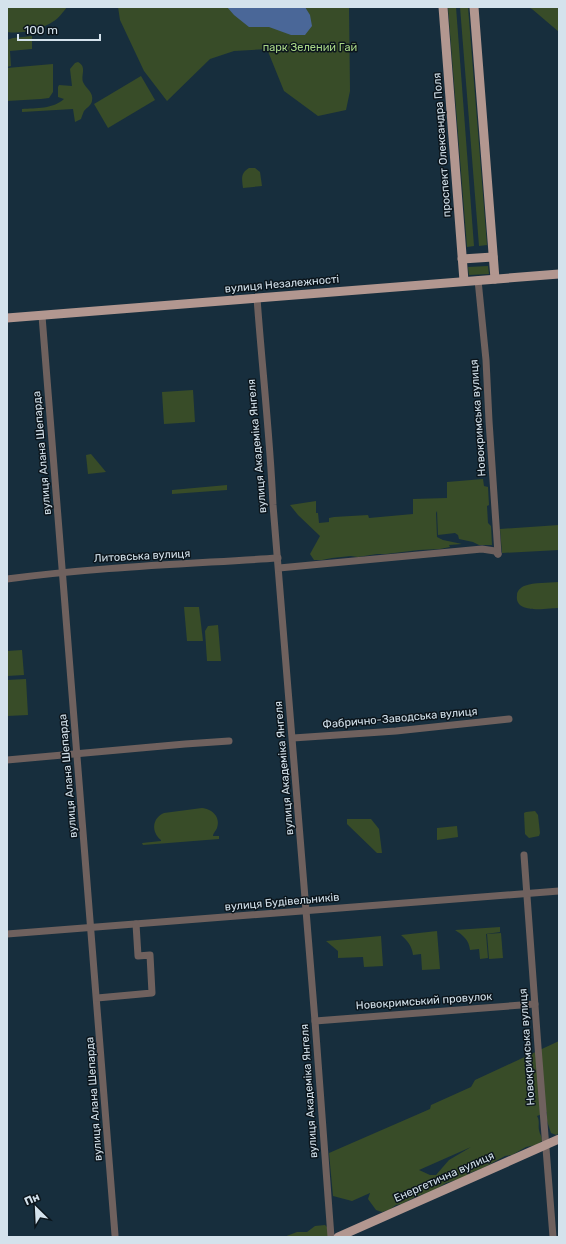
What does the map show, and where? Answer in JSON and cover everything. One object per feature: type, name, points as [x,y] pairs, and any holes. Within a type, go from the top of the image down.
[{"type":"main road","name":"проспект Олександра Поля","points":[[443,7],[464,281]]},
{"type":"main road","points":[[474,7],[495,279]]},
{"type":"main road","points":[[462,259],[493,257]]},
{"type":"main road","name":"вулиця Незалежності","points":[[7,318],[559,274]]},
{"type":"main road","name":"Енергетична вулиця","points":[[338,1237],[559,1139]]},
{"type":"street","name":"Новокримська вулиця","points":[[279,568],[482,549],[498,554],[486,360],[478,280]]},
{"type":"street","name":"вулиця Академіка Янгеля","points":[[257,298],[261,362],[271,456],[331,1237]]},
{"type":"street","name":"вулиця Алана Шепарда","points":[[42,316],[115,1235]]},
{"type":"street","name":"Литовська вулиця","points":[[7,579],[63,572],[278,558]]},
{"type":"street","name":"Фабрично-Заводська вулиця","points":[[293,738],[396,731],[509,719]]},
{"type":"street","points":[[7,760],[229,741]]},
{"type":"street","name":"Новокримська вулиця","points":[[524,855],[553,1237]]},
{"type":"street","name":"вулиця Будівельників","points":[[7,934],[559,892]]},
{"type":"street","points":[[97,998],[152,993],[150,955],[138,956],[136,924]]},
{"type":"street","name":"Новокримський провулок","points":[[315,1021],[535,1004]]},
{"type":"green space","points":[[7,7],[67,7],[56,20],[43,27],[25,32],[7,32]]},
{"type":"green space","name":"парк Зелений Гай","points":[[118,7],[349,7],[350,91],[346,110],[318,116],[284,91],[267,49],[234,51],[210,59],[167,101],[144,71],[120,20]]},
{"type":"green space","points":[[448,7],[456,7],[474,246],[467,247]]},
{"type":"green space","points":[[460,7],[468,7],[487,245],[479,246]]},
{"type":"green space","points":[[528,7],[559,7],[559,32],[532,9]]},
{"type":"green space","points":[[32,36],[32,49],[10,51],[11,66],[7,67],[7,40]]},
{"type":"green space","points":[[78,62],[83,68],[83,82],[92,95],[91,104],[84,111],[81,119],[75,122],[73,109],[22,112],[22,109],[55,105],[64,99],[58,97],[58,87],[59,85],[72,86],[70,69],[75,63]]},
{"type":"green space","points":[[53,64],[53,92],[49,98],[7,101],[7,68]]},
{"type":"green space","points":[[141,76],[155,100],[108,128],[94,104]]},
{"type":"green space","points":[[249,168],[255,168],[260,172],[262,186],[243,188],[243,174]]},
{"type":"green space","points":[[488,266],[489,274],[469,275],[468,267]]},
{"type":"green space","points":[[193,390],[195,422],[164,424],[162,392]]},
{"type":"green space","points":[[91,454],[106,472],[88,474],[86,455]]},
{"type":"green space","points":[[483,479],[484,486],[488,487],[488,523],[491,526],[492,545],[479,545],[459,539],[458,535],[455,533],[438,535],[437,511],[437,537],[443,540],[462,544],[449,545],[450,547],[440,549],[314,560],[310,554],[320,536],[298,515],[290,505],[316,501],[316,513],[318,513],[319,523],[329,522],[329,518],[334,517],[368,515],[369,518],[413,514],[413,499],[447,498],[447,482]]},
{"type":"green space","points":[[227,485],[227,490],[172,494],[172,490]]},
{"type":"green space","points":[[559,525],[559,550],[502,553],[500,529]]},
{"type":"green space","points":[[559,582],[559,608],[526,608],[517,601],[518,592],[524,586],[537,583]]},
{"type":"green space","points":[[184,607],[199,607],[203,641],[187,641]]},
{"type":"green space","points":[[218,625],[221,661],[207,661],[205,631],[208,626]]},
{"type":"green space","points":[[22,650],[24,675],[7,676],[7,651]]},
{"type":"green space","points":[[26,679],[28,715],[7,716],[7,680]]},
{"type":"green space","points":[[202,808],[209,810],[217,817],[218,824],[213,836],[219,836],[219,839],[143,845],[142,843],[161,841],[154,829],[155,822],[160,815],[164,813]]},
{"type":"green space","points":[[535,811],[538,815],[540,833],[539,836],[529,838],[525,834],[524,813]]},
{"type":"green space","points":[[347,819],[371,819],[379,829],[382,853],[377,853],[347,824]]},
{"type":"green space","points":[[457,826],[458,837],[437,840],[437,828]]},
{"type":"green space","points":[[500,927],[500,932],[486,934],[488,958],[480,959],[479,949],[470,950],[465,938],[455,930]]},
{"type":"green space","points":[[437,931],[440,969],[422,970],[421,954],[413,955],[409,944],[401,935]]},
{"type":"green space","points":[[501,933],[503,958],[489,959],[487,934]]},
{"type":"green space","points":[[381,936],[383,966],[364,967],[363,957],[338,958],[338,951],[326,941]]},
{"type":"green space","points":[[559,1041],[559,1133],[556,1135],[551,1133],[547,1121],[547,1112],[537,1116],[542,1141],[536,1145],[526,1147],[512,1155],[505,1156],[463,1178],[446,1183],[433,1191],[415,1197],[382,1212],[376,1210],[368,1199],[370,1193],[352,1201],[333,1196],[329,1153],[430,1109],[431,1105],[471,1087],[475,1080]],"holes":[[[471,1147],[449,1160],[436,1175],[430,1175],[419,1170]]]},
{"type":"green space","points":[[325,1225],[329,1229],[329,1237],[284,1237],[297,1232],[307,1232],[315,1226]]},
{"type":"water","points":[[227,7],[305,7],[310,15],[312,26],[305,35],[291,35],[269,27],[249,27],[234,15]]}]
